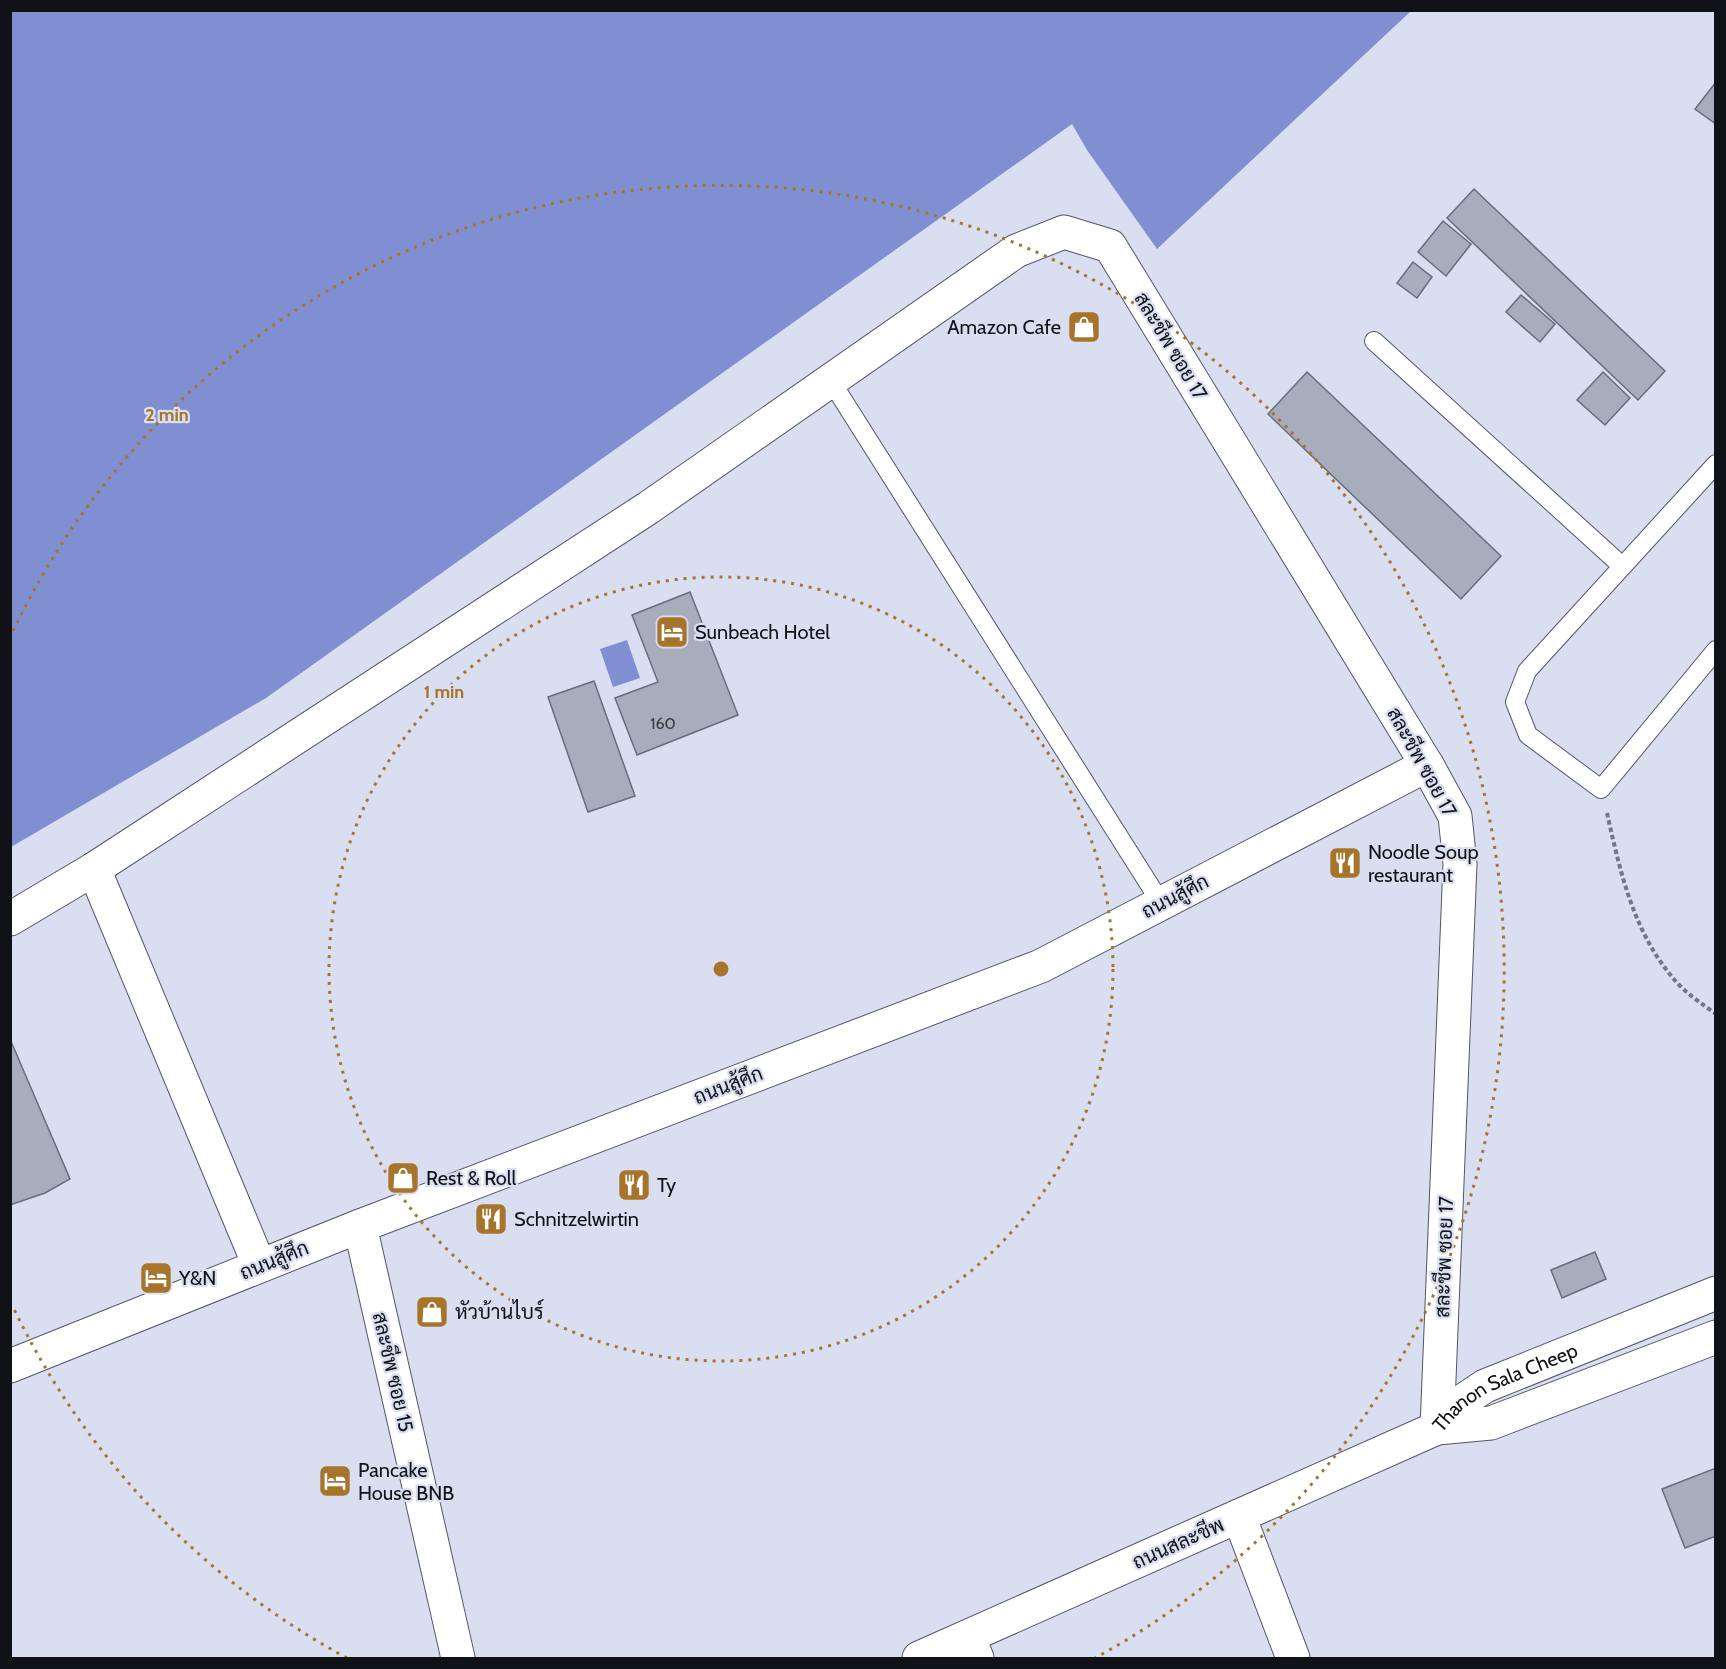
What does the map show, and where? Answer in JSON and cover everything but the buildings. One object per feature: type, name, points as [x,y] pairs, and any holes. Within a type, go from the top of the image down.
[{"type":"street","name":"สละชีพ ซอย 17","points":[[831,381],[1016,251],[1064,232],[1110,246],[1427,765],[1455,816],[1460,864],[1437,1428]]},
{"type":"street","points":[[10,919],[94,869],[648,508],[831,381]]},
{"type":"street","name":"ถนนสู้ศึก","points":[[10,1366],[259,1265],[1041,966],[1427,765]]},
{"type":"street","points":[[94,869],[259,1265]]},
{"type":"street","name":"สละชีพ ซอย 15","points":[[360,1226],[458,1659]]},
{"type":"street","name":"Thanon Sala Cheep","points":[[1437,1428],[1458,1404],[1485,1386],[1716,1293]]},
{"type":"street","name":"Thanon Sala Cheep","points":[[1437,1428],[1491,1424],[1716,1337]]},
{"type":"street","name":"ถนนสละชีพ","points":[[919,1659],[972,1648],[1239,1516],[1437,1428]]},
{"type":"street","points":[[1239,1516],[1293,1659]]},
{"type":"lane","points":[[1374,341],[1622,566]]},
{"type":"lane","points":[[831,381],[1161,903]]},
{"type":"lane","points":[[1716,464],[1527,671],[1515,702],[1528,735],[1601,789],[1709,671],[1716,650]]},
{"type":"path","points":[[1601,789],[1625,885],[1642,934],[1674,979],[1716,1014]]},
{"type":"water","points":[[10,11],[1411,11],[1157,249],[1087,150],[1072,124],[266,698],[11,847]]},
{"type":"water","points":[[627,640],[640,678],[613,687],[600,649]]},
{"type":"place","name":"Amazon Cafe","points":[[1084,327]]},
{"type":"place","name":"Sunbeach Hotel","points":[[672,632]]},
{"type":"place","name":"Noodle Soup restaurant","points":[[1345,863]]},
{"type":"place","name":"Rest & Roll","points":[[403,1178]]},
{"type":"place","name":"Ty","points":[[634,1185]]},
{"type":"place","name":"Schnitzelwirtin","points":[[491,1219]]},
{"type":"place","name":"Y&N","points":[[156,1278]]},
{"type":"place","name":"หัวบ้านไบร์","points":[[432,1312]]},
{"type":"place","name":"Pancake House BNB","points":[[335,1481]]}]
